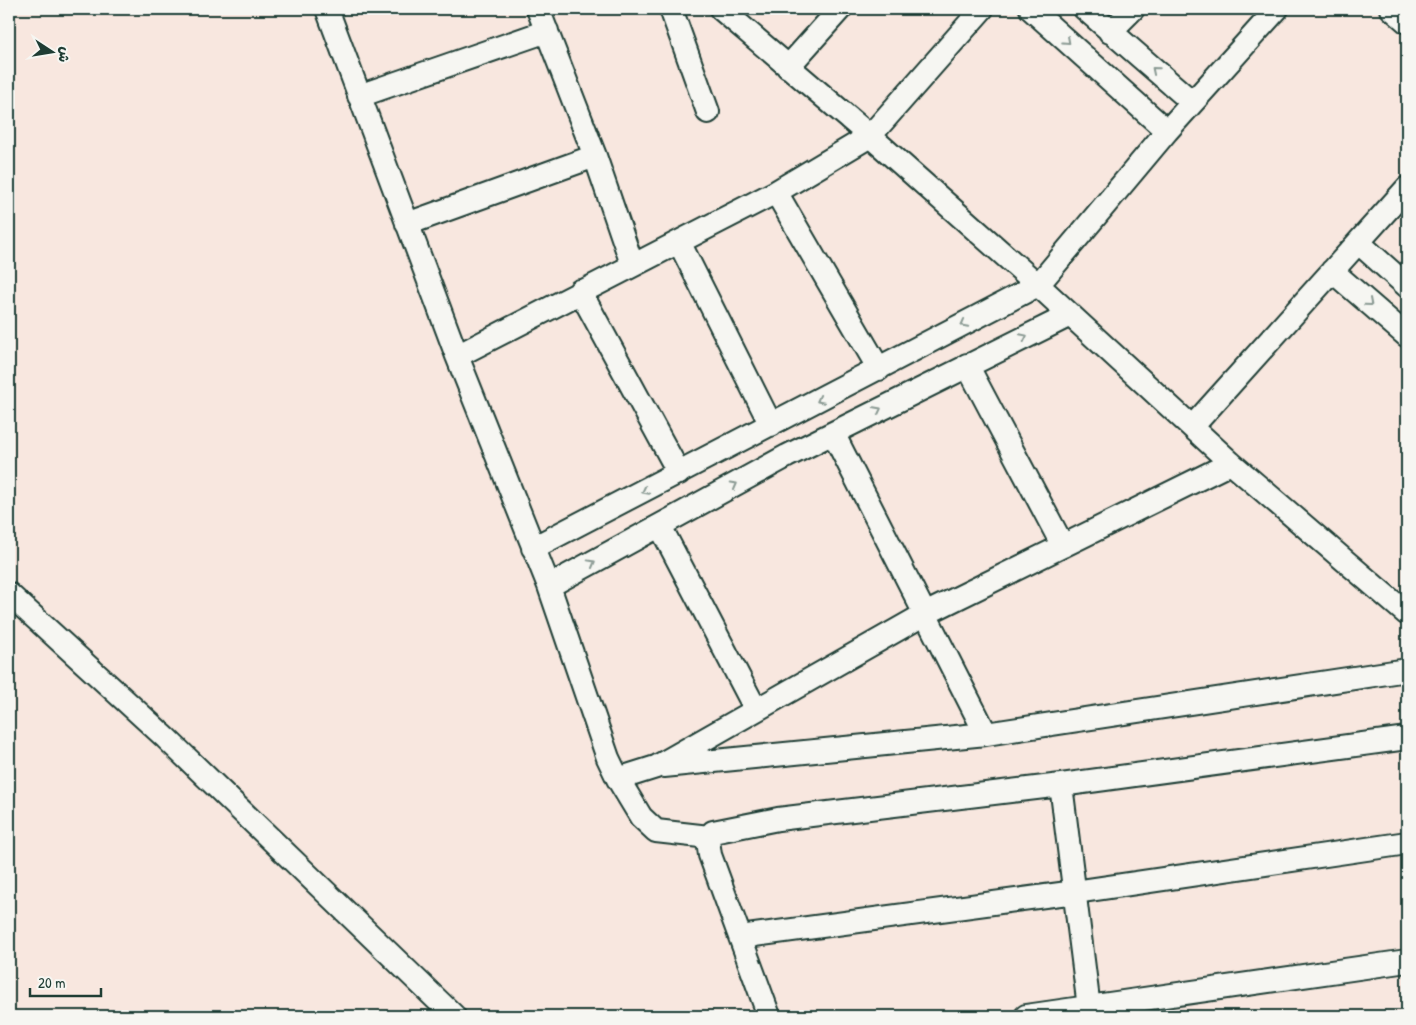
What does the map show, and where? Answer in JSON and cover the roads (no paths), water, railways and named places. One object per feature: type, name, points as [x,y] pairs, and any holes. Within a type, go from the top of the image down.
[{"type":"street","points":[[327,9],[457,356],[549,586],[608,758],[630,801],[652,829],[661,833],[709,837]]},
{"type":"street","points":[[538,9],[595,156],[632,264]]},
{"type":"street","points":[[671,9],[708,112]]},
{"type":"street","points":[[721,9],[870,136],[1038,285],[1230,463],[1407,614]]},
{"type":"street","points":[[788,67],[840,9]]},
{"type":"street","points":[[457,356],[632,264],[776,192],[870,136],[982,9]]},
{"type":"street","points":[[1031,9],[1167,131]]},
{"type":"street","points":[[1085,9],[1192,102]]},
{"type":"street","points":[[1110,32],[1133,9]]},
{"type":"street","points":[[534,548],[1038,285],[1192,102],[1277,9]]},
{"type":"street","points":[[1392,9],[1407,22]]},
{"type":"street","points":[[360,96],[547,31]]},
{"type":"street","points":[[407,224],[595,156]]},
{"type":"street","points":[[1192,427],[1407,188]]},
{"type":"street","points":[[776,192],[879,369]]},
{"type":"street","points":[[679,242],[771,425]]},
{"type":"street","points":[[1359,243],[1407,286]]},
{"type":"street","points":[[1332,271],[1407,336]]},
{"type":"street","points":[[580,291],[680,473]]},
{"type":"street","points":[[549,586],[833,433],[1070,315]]},
{"type":"street","points":[[967,365],[1063,546]]},
{"type":"street","points":[[833,433],[986,734]]},
{"type":"street","points":[[656,767],[925,614],[1230,463]]},
{"type":"street","points":[[660,526],[756,710]]},
{"type":"street","points":[[9,594],[166,738],[454,1016]]},
{"type":"street","points":[[618,779],[656,767],[986,734],[1407,670]]},
{"type":"street","points":[[769,1016],[710,855],[709,837],[713,832],[778,819],[1060,785],[1407,738]]},
{"type":"street","points":[[1060,785],[1089,1012]]},
{"type":"street","points":[[740,937],[1075,892],[1407,843]]},
{"type":"street","points":[[1026,1016],[1089,1012],[1407,961]]}]
